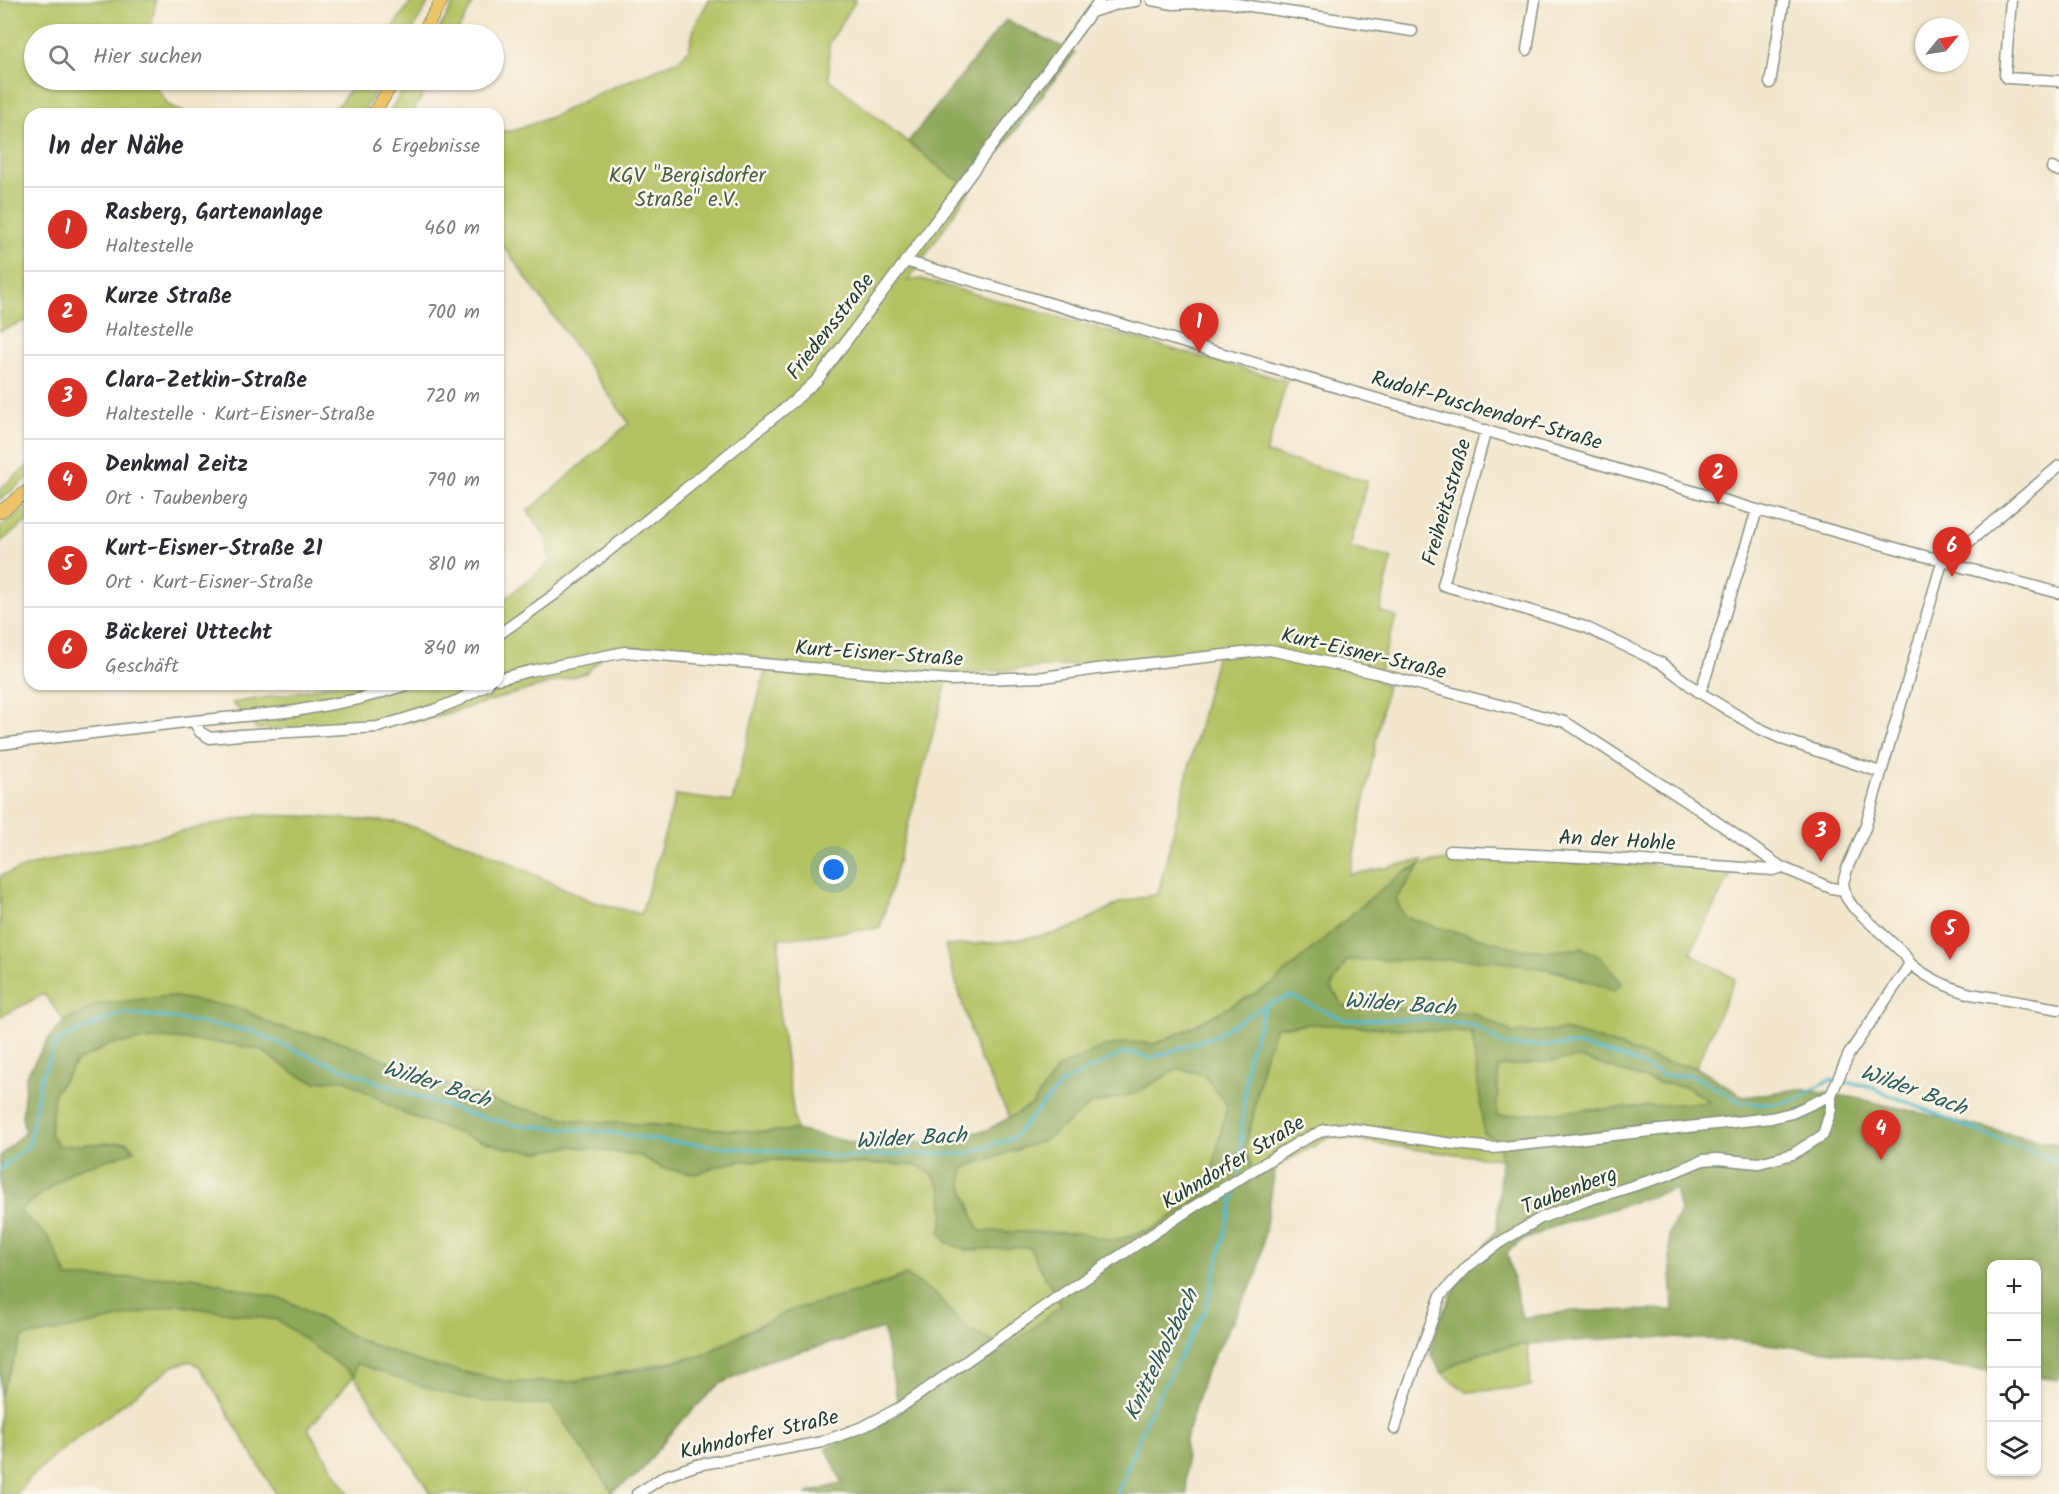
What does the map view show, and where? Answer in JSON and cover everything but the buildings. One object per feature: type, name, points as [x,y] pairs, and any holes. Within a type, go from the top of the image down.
[{"type":"main road","points":[[428,24],[442,0]]},
{"type":"main road","points":[[377,108],[389,90]]},
{"type":"main road","points":[[0,512],[24,494]]},
{"type":"street","name":"Friedensstraße","points":[[504,631],[554,595],[794,402],[818,379],[1100,0]]},
{"type":"street","points":[[1091,12],[1134,1],[1143,3],[1152,0],[1173,4],[1224,2],[1412,31]]},
{"type":"street","points":[[1527,50],[1535,0]]},
{"type":"street","points":[[1770,83],[1784,0]]},
{"type":"street","points":[[2011,0],[2005,75],[2007,78],[2059,81]]},
{"type":"street","name":"Rudolf-Puschendorf-Straße","points":[[905,261],[1757,510],[2059,593]]},
{"type":"street","name":"Freiheitsstraße","points":[[1486,429],[1443,585],[1585,627],[1661,663],[1699,692]]},
{"type":"street","points":[[2059,466],[1957,552],[1942,559],[1860,840],[1845,876],[1844,890],[1853,907],[1903,953],[1909,963],[1931,978],[1959,991],[2059,1009]]},
{"type":"street","points":[[1757,510],[1707,674],[1699,692],[1742,720],[1771,734],[1880,772]]},
{"type":"street","name":"Kurt-Eisner-Straße","points":[[504,678],[626,652],[950,680],[1044,677],[1270,650],[1375,673],[1565,722],[1694,806],[1782,867],[1831,888],[1844,890]]},
{"type":"street","points":[[0,744],[296,711],[359,699],[390,690]]},
{"type":"street","points":[[194,721],[200,732],[210,738],[378,727],[434,710],[477,690]]},
{"type":"street","name":"An der Hohle","points":[[1450,851],[1601,858],[1773,870],[1782,867]]},
{"type":"street","points":[[1835,1086],[1852,1048],[1909,963]]},
{"type":"street","name":"Taubenberg","points":[[1395,1429],[1441,1295],[1467,1267],[1499,1243],[1533,1222],[1588,1200],[1665,1176],[1703,1160],[1759,1163],[1793,1154],[1822,1135],[1831,1109],[1835,1086]]},
{"type":"street","name":"Kuhndorfer Straße","points":[[637,1494],[665,1476],[697,1465],[822,1442],[839,1437],[883,1417],[931,1388],[1052,1301],[1190,1209],[1299,1142],[1324,1130],[1347,1128],[1493,1148],[1771,1118],[1792,1113],[1835,1086]]},
{"type":"green space","points":[[0,0],[156,0],[152,24],[24,24],[24,90],[158,90],[168,105],[175,108],[24,108],[24,321],[0,331]]},
{"type":"green space","points":[[412,0],[430,0],[416,24],[395,24]]},
{"type":"green space","points":[[456,0],[475,0],[462,24],[442,24]]},
{"type":"green space","name":"KGV \"Bergisdorfer Straße\" e.V.","points":[[709,0],[856,0],[829,44],[829,79],[949,175],[972,187],[908,281],[921,279],[1287,381],[1266,453],[1367,481],[1350,548],[1392,558],[1380,611],[1396,617],[1377,681],[1387,685],[1350,875],[1422,860],[1421,864],[1462,858],[1734,868],[1690,953],[1735,979],[1696,1067],[1663,1062],[1565,1030],[1513,1033],[1473,1013],[1343,1006],[1331,987],[1347,960],[1436,958],[1497,961],[1555,971],[1582,981],[1583,948],[1554,951],[1525,950],[1403,916],[1396,899],[1419,865],[1400,875],[1367,901],[1271,985],[1184,1031],[1154,1044],[1128,1042],[1100,1048],[1058,1068],[1032,1105],[1010,1118],[978,1055],[945,946],[1001,942],[1052,934],[1074,927],[1121,902],[1158,894],[1218,649],[1105,662],[949,675],[880,928],[779,938],[779,1010],[796,1130],[765,1132],[573,1120],[502,1104],[422,1076],[345,1043],[273,1025],[243,1009],[99,1004],[64,1021],[44,994],[0,1017],[0,876],[41,862],[257,815],[396,822],[469,844],[591,901],[641,914],[676,795],[732,802],[768,659],[614,646],[586,673],[424,720],[333,727],[257,729],[232,703],[309,690],[504,690],[504,600],[549,563],[546,537],[528,511],[629,423],[504,246],[504,131],[513,131],[556,115],[599,93],[679,60],[689,49],[695,24]]},
{"type":"green space","points":[[1006,20],[1075,53],[972,187],[949,175],[908,142]]},
{"type":"green space","points":[[350,90],[377,90],[366,108],[336,108]]},
{"type":"green space","points":[[403,90],[425,90],[415,108],[392,108]]},
{"type":"green space","points":[[24,469],[24,481],[0,500],[0,489]]},
{"type":"green space","points":[[24,509],[24,524],[0,542],[0,527]]},
{"type":"green space","points":[[1421,864],[1396,899],[1404,916],[1525,950],[1554,951],[1583,948],[1602,958],[1622,983],[1614,991],[1562,972],[1481,960],[1347,960],[1331,987],[1343,1006],[1473,1013],[1513,1033],[1565,1030],[1663,1062],[1696,1067],[1744,1097],[1798,1089],[1856,1098],[2059,1145],[2059,1380],[2041,1378],[2041,1260],[1987,1260],[1987,1371],[1733,1340],[1635,1337],[1528,1344],[1487,1350],[1455,1364],[1442,1373],[1431,1355],[1435,1329],[1457,1284],[1497,1229],[1500,1141],[1484,1133],[1472,1033],[1311,1024],[1276,1027],[1263,1060],[1253,1117],[1245,1146],[1255,1178],[1276,1165],[1258,1272],[1205,1374],[1185,1440],[1187,1494],[806,1494],[842,1483],[826,1447],[867,1432],[900,1414],[883,1329],[766,1361],[718,1385],[672,1431],[639,1474],[612,1491],[551,1404],[509,1404],[453,1395],[356,1363],[354,1376],[278,1320],[176,1305],[23,1337],[0,1395],[0,1156],[25,1132],[22,1116],[26,1076],[47,1041],[64,1021],[99,1004],[171,996],[243,1009],[273,1025],[345,1043],[422,1076],[502,1104],[573,1120],[765,1132],[796,1130],[868,1146],[928,1142],[987,1130],[1032,1105],[1058,1068],[1100,1048],[1128,1042],[1155,1044],[1271,985],[1400,875]],"holes":[[[164,1038],[232,1044],[261,1050],[294,1073],[315,1082],[344,1079],[405,1114],[507,1148],[539,1152],[572,1146],[641,1156],[662,1168],[696,1174],[740,1161],[784,1160],[919,1166],[933,1175],[941,1188],[944,1214],[940,1233],[947,1243],[966,1250],[1029,1247],[1061,1306],[1006,1348],[967,1330],[938,1296],[906,1275],[872,1288],[791,1310],[703,1355],[645,1369],[571,1382],[508,1382],[426,1364],[359,1340],[288,1301],[193,1277],[68,1278],[49,1238],[19,1211],[74,1170],[135,1151],[127,1142],[59,1146],[50,1134],[54,1093],[76,1062],[111,1044]],[[1580,1058],[1659,1083],[1687,1087],[1710,1102],[1497,1116],[1498,1067]],[[1179,1068],[1204,1075],[1227,1105],[1214,1164],[1203,1196],[1154,1228],[1114,1241],[1078,1233],[979,1231],[961,1182],[964,1168],[1045,1140],[1092,1104],[1136,1093]],[[1675,1189],[1680,1211],[1669,1234],[1673,1310],[1572,1311],[1522,1318],[1507,1252],[1520,1242],[1550,1228]]]},
{"type":"green space","points":[[1311,1024],[1472,1032],[1484,1133],[1499,1141],[1501,1159],[1426,1151],[1332,1136],[1255,1178],[1245,1146],[1253,1117],[1263,1060],[1276,1027]]},
{"type":"green space","points":[[164,1038],[232,1044],[261,1050],[294,1073],[315,1082],[344,1079],[405,1114],[507,1148],[539,1152],[572,1146],[641,1156],[662,1168],[696,1174],[740,1161],[784,1160],[829,1164],[919,1166],[933,1175],[941,1188],[944,1214],[940,1233],[966,1250],[1029,1247],[1062,1306],[1006,1348],[967,1330],[938,1296],[906,1275],[758,1325],[703,1355],[571,1382],[508,1382],[426,1364],[359,1340],[288,1301],[193,1277],[67,1278],[49,1238],[19,1211],[74,1170],[134,1151],[127,1142],[59,1146],[50,1135],[54,1093],[76,1062],[111,1044]]},
{"type":"green space","points":[[1580,1058],[1659,1083],[1687,1087],[1712,1102],[1497,1117],[1498,1067]]},
{"type":"green space","points":[[1179,1068],[1204,1075],[1227,1105],[1214,1164],[1203,1196],[1154,1228],[1114,1241],[1078,1233],[979,1231],[961,1182],[964,1167],[1045,1140],[1092,1104],[1136,1093]]},
{"type":"green space","points":[[176,1305],[278,1320],[353,1375],[356,1362],[421,1386],[512,1404],[551,1404],[614,1494],[431,1494],[354,1376],[308,1429],[349,1494],[276,1494],[208,1380],[199,1366],[191,1361],[174,1366],[54,1456],[29,1479],[17,1494],[0,1494],[0,1395],[23,1337]]},
{"type":"green space","points":[[1528,1344],[1531,1387],[1467,1392],[1442,1373],[1463,1360],[1483,1352]]},
{"type":"waterway","name":"Wilder Bach","points":[[0,1169],[29,1145],[40,1080],[57,1042],[123,1013],[172,1018],[252,1031],[399,1090],[466,1113],[515,1125],[607,1132],[669,1142],[844,1157],[967,1154],[1013,1138],[1063,1082],[1126,1052],[1152,1058],[1214,1036],[1266,1005],[1291,996],[1345,1020],[1429,1019],[1475,1026],[1506,1046],[1580,1045],[1631,1060],[1664,1076],[1692,1075],[1743,1103],[1776,1104],[1796,1100],[1831,1080],[1865,1085],[2059,1162]]},
{"type":"waterway","name":"Knittelholzbach","points":[[1239,1173],[1247,1058],[1266,1005]]},
{"type":"waterway","name":"Knittelholzbach","points":[[1117,1494],[1147,1417],[1205,1311],[1235,1192]]},
{"type":"place","name":"Rasberg, Gartenanlage","points":[[1199,353]]},
{"type":"place","name":"Kurze Straße","points":[[1718,504]]},
{"type":"place","name":"Bäckerei Uttecht","points":[[1952,577]]},
{"type":"place","name":"Clara-Zetkin-Straße","points":[[1821,862]]},
{"type":"place","name":"Kurt-Eisner-Straße 21","points":[[1950,960]]},
{"type":"place","name":"Denkmal Zeitz","points":[[1881,1160]]}]
